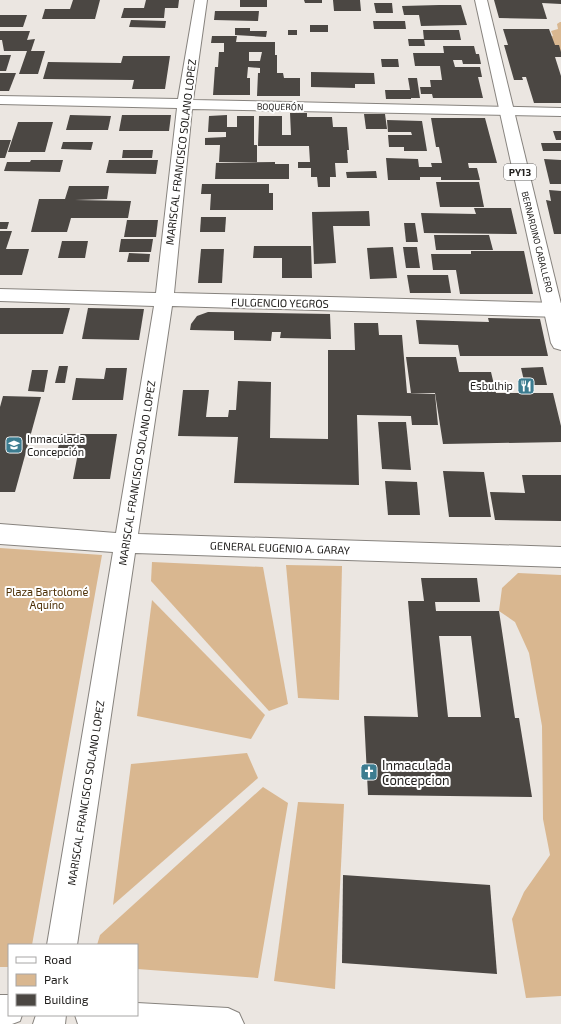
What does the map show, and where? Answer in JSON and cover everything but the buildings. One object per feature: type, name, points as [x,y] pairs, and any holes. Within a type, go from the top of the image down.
[{"type":"main road","name":"MARISCAL FRANCISCO SOLANO LOPEZ","points":[[62,944],[164,300],[185,105],[201,0]]},
{"type":"main road","name":"BERNARDINO CABALLERO","points":[[481,0],[506,111],[557,310],[561,343]]},
{"type":"main road","name":"BOQUERÓN","points":[[0,100],[561,112]]},
{"type":"main road","name":"FULGENCIO YEGROS","points":[[0,295],[557,310]]},
{"type":"main road","name":"GENERAL EUGENIO A. GARAY","points":[[0,534],[126,543],[561,557]]},
{"type":"main road","points":[[105,1016],[228,1024]]},
{"type":"green space","points":[[560,22],[561,52],[544,38],[553,36],[551,31],[558,29],[557,24]]},
{"type":"green space","name":"Plaza Bartolomé Aquíno","points":[[0,548],[102,555],[32,944],[8,944],[8,967],[0,967]]},
{"type":"green space","points":[[152,562],[263,567],[288,704],[269,711],[151,581]]},
{"type":"green space","points":[[286,565],[342,566],[339,700],[298,698]]},
{"type":"green space","points":[[518,573],[561,575],[561,996],[526,998],[512,919],[524,892],[550,855],[543,819],[542,726],[529,653],[515,622],[499,611],[502,588]]},
{"type":"green space","points":[[152,600],[265,715],[251,739],[137,716]]},
{"type":"green space","points":[[247,753],[258,778],[113,905],[131,764]]},
{"type":"green space","points":[[263,787],[288,803],[258,978],[138,969],[138,944],[97,944],[100,935]]},
{"type":"green space","points":[[298,802],[344,804],[335,989],[274,981]]},
{"type":"place","name":"Esbulhip","points":[[526,386]]},
{"type":"place","name":"Inmaculada Concepción","points":[[14,445]]},
{"type":"place","name":"Inmaculada Concepcion","points":[[369,772]]}]
